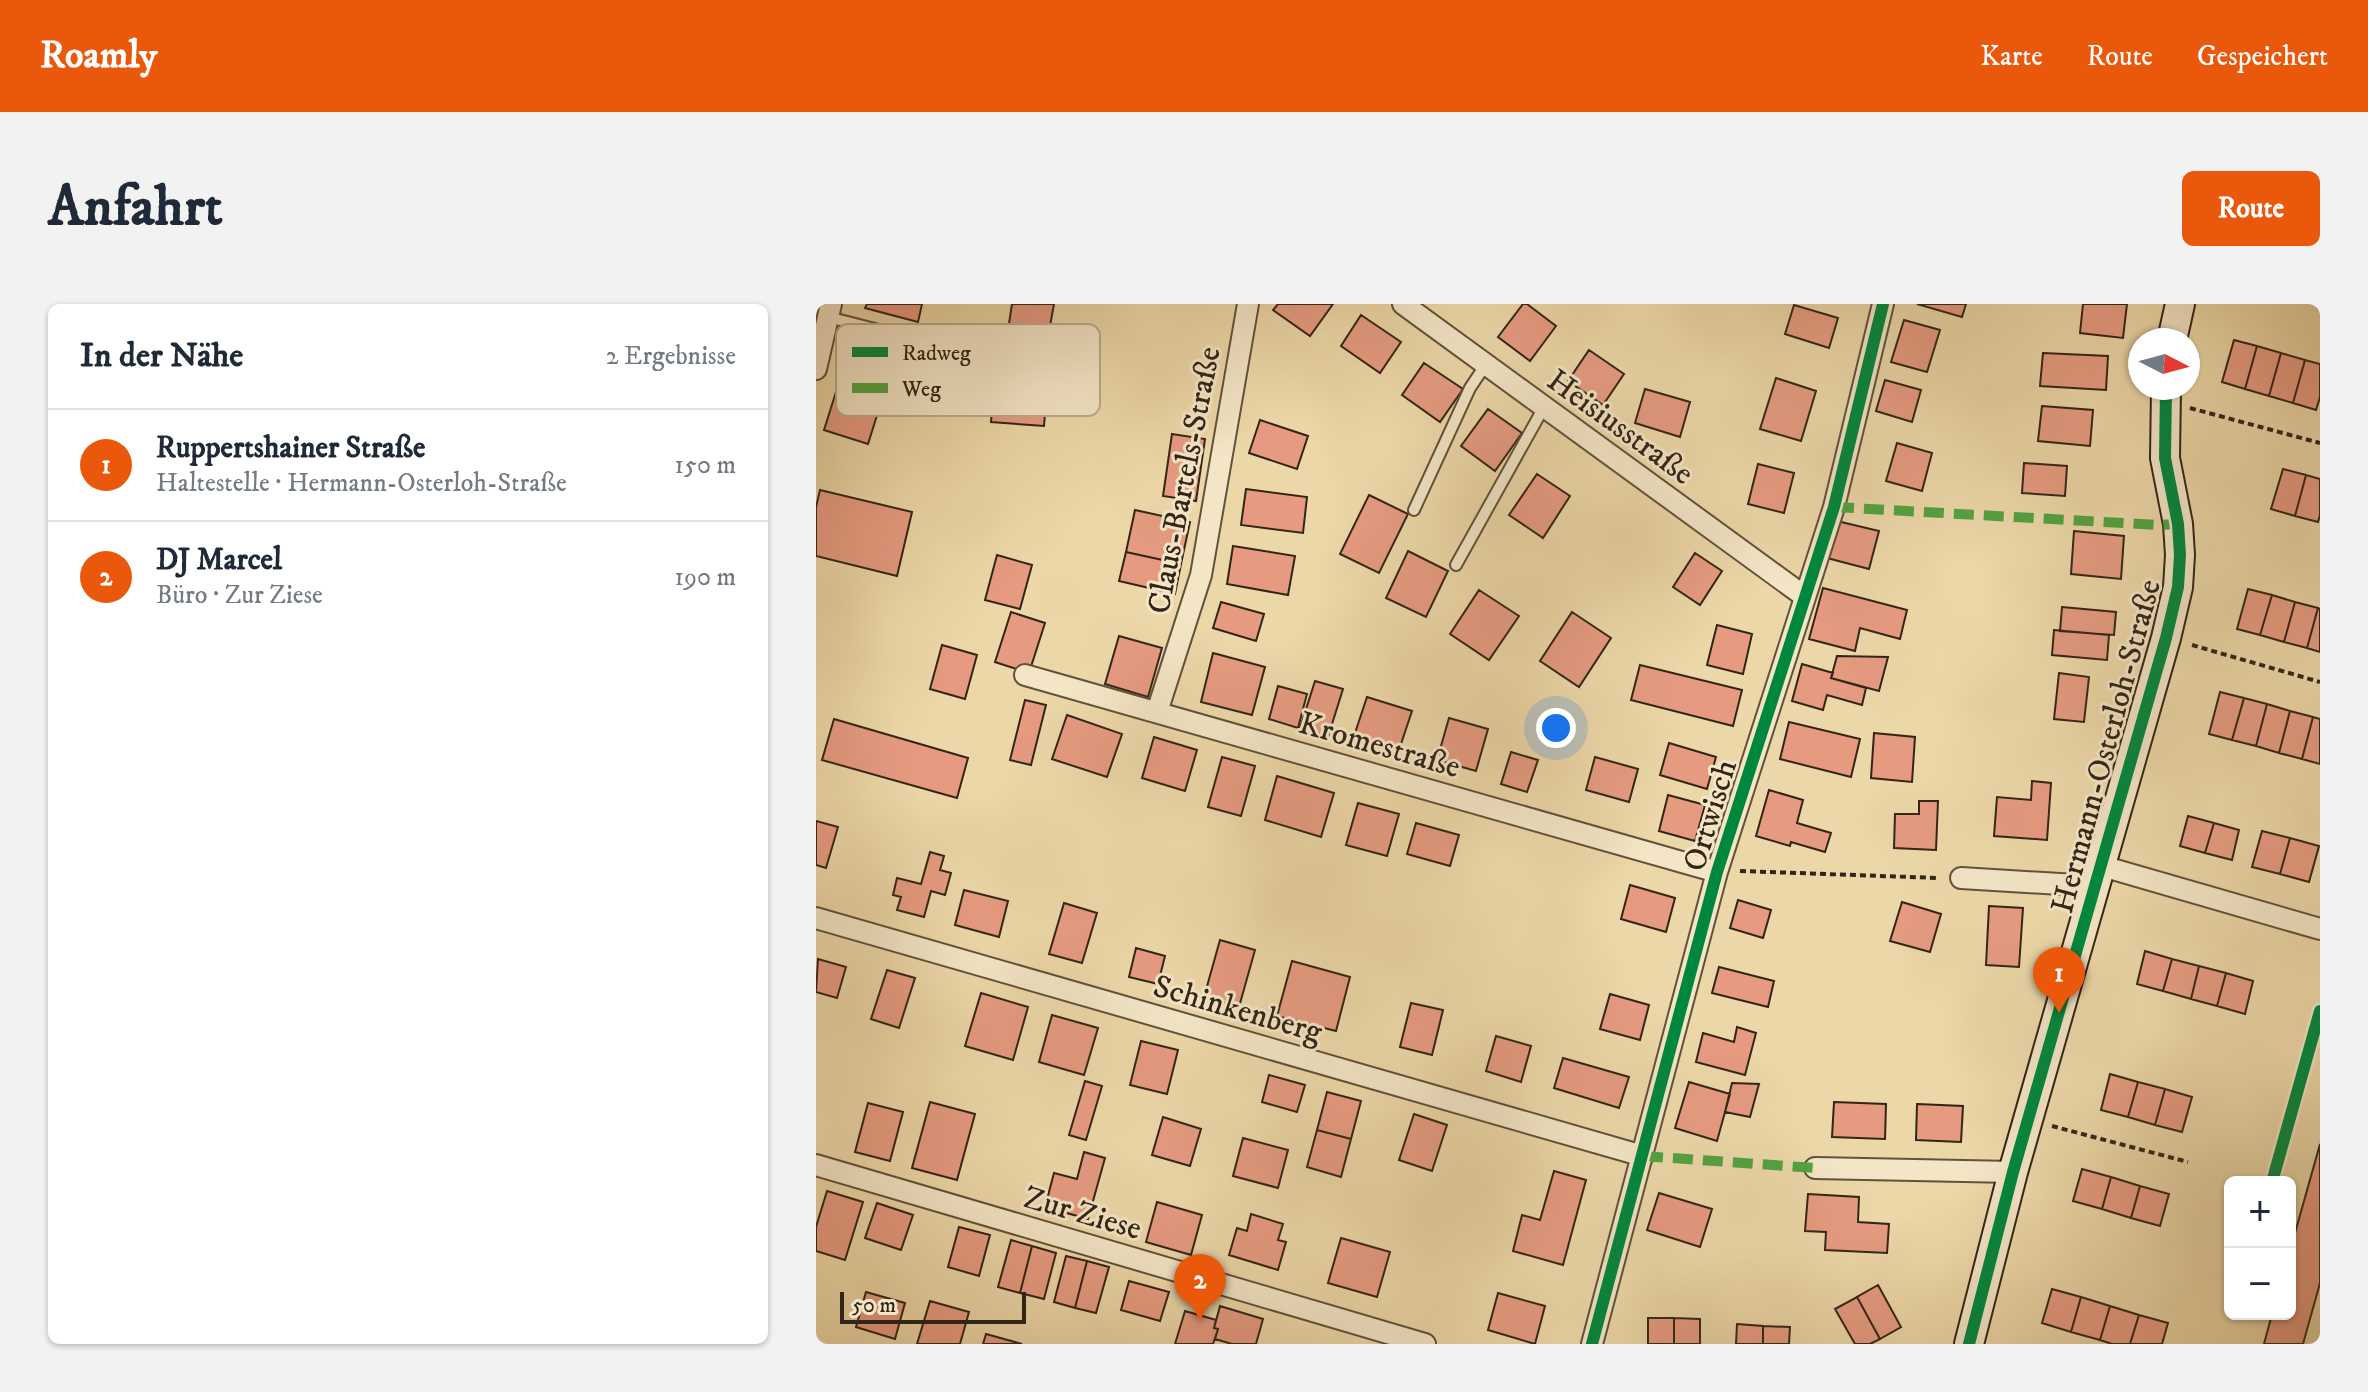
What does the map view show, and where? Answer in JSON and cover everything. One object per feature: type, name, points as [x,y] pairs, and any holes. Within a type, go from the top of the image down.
[{"type":"street","name":"Claus-Bartels-Straße","points":[[1157,712],[1201,575],[1248,304]]},
{"type":"street","name":"Heisiusstraße","points":[[1403,304],[1804,596]]},
{"type":"street","name":"Ortwisch","points":[[1592,1344],[1717,872],[1834,507],[1883,304]]},
{"type":"street","points":[[2175,328],[2180,304]]},
{"type":"street","points":[[816,369],[830,310]]},
{"type":"street","name":"Hermann-Osterloh-Straße","points":[[1969,1344],[2013,1172],[2178,587],[2178,524],[2165,458],[2166,400]]},
{"type":"street","name":"Kromestraße","points":[[1025,675],[1717,872]]},
{"type":"street","points":[[1961,878],[2076,885],[2098,877],[2320,929]]},
{"type":"street","name":"Schinkenberg","points":[[816,918],[1643,1156]]},
{"type":"street","name":"Zur Ziese","points":[[816,1165],[1425,1344]]},
{"type":"street","points":[[1815,1168],[2013,1172]]},
{"type":"lane","points":[[830,310],[876,324]]},
{"type":"lane","points":[[1414,510],[1470,388],[1486,364]]},
{"type":"lane","points":[[1456,565],[1544,407]]},
{"type":"path","points":[[2185,400],[2320,443]]},
{"type":"path","points":[[2166,638],[2320,682]]},
{"type":"path","points":[[1717,872],[1961,878]]},
{"type":"path","points":[[2028,1120],[2188,1162]]},
{"type":"building","points":[[867,304],[922,304],[918,322],[865,308]]},
{"type":"building","points":[[1012,304],[1054,304],[1050,324],[1009,324]]},
{"type":"building","points":[[1278,304],[1333,304],[1310,336],[1273,310]]},
{"type":"building","points":[[1523,304],[1556,326],[1530,361],[1498,337]]},
{"type":"building","points":[[1917,304],[1966,304],[1962,317]]},
{"type":"building","points":[[2083,304],[2127,304],[2123,338],[2080,333]]},
{"type":"building","points":[[1794,305],[1838,318],[1829,348],[1785,334]]},
{"type":"building","points":[[1361,315],[1401,342],[1380,373],[1341,346]]},
{"type":"building","points":[[1904,320],[1940,330],[1927,372],[1891,362]]},
{"type":"building","points":[[2234,340],[2257,346],[2245,389],[2222,382]]},
{"type":"building","points":[[2257,346],[2281,353],[2269,396],[2245,389]]},
{"type":"building","points":[[1589,350],[1624,374],[1603,405],[1568,381]]},
{"type":"building","points":[[2043,353],[2108,356],[2106,390],[2040,386]]},
{"type":"building","points":[[2281,353],[2305,360],[2293,403],[2269,396]]},
{"type":"building","points":[[2305,360],[2320,364],[2320,397],[2316,410],[2293,403]]},
{"type":"building","points":[[1424,363],[1463,389],[1440,422],[1402,395]]},
{"type":"building","points":[[1776,378],[1816,391],[1801,441],[1760,429]]},
{"type":"building","points":[[1885,380],[1921,390],[1912,422],[1876,411]]},
{"type":"building","points":[[1645,389],[1690,402],[1680,437],[1635,423]]},
{"type":"building","points":[[835,395],[836,416],[877,416],[868,444],[824,430]]},
{"type":"building","points":[[2042,406],[2093,410],[2090,446],[2038,441]]},
{"type":"building","points":[[1488,409],[1522,433],[1495,471],[1461,446]]},
{"type":"building","points":[[991,416],[1045,416],[1044,426],[991,422]]},
{"type":"building","points":[[1260,420],[1308,436],[1297,469],[1249,453]]},
{"type":"building","points":[[1172,434],[1205,439],[1196,501],[1163,496]]},
{"type":"building","points":[[1897,443],[1932,453],[1922,491],[1886,481]]},
{"type":"building","points":[[2024,463],[2067,466],[2065,496],[2022,493]]},
{"type":"building","points":[[1758,464],[1794,473],[1784,513],[1748,504]]},
{"type":"building","points":[[2283,469],[2306,475],[2295,516],[2271,509]]},
{"type":"building","points":[[1537,474],[1570,496],[1543,538],[1509,515]]},
{"type":"building","points":[[2306,475],[2320,479],[2318,522],[2295,516]]},
{"type":"building","points":[[1246,489],[1307,497],[1303,533],[1241,525]]},
{"type":"building","points":[[820,490],[912,512],[897,576],[816,556],[816,507]]},
{"type":"building","points":[[1369,495],[1408,514],[1379,573],[1340,554]]},
{"type":"building","points":[[1135,510],[1190,522],[1181,564],[1126,552]]},
{"type":"building","points":[[1837,521],[1879,531],[1869,569],[1827,558]]},
{"type":"building","points":[[2074,531],[2124,536],[2121,579],[2071,574]]},
{"type":"building","points":[[1233,546],[1295,556],[1288,595],[1227,584]]},
{"type":"building","points":[[1408,551],[1448,571],[1426,617],[1386,598]]},
{"type":"building","points":[[1126,552],[1181,564],[1175,594],[1119,581]]},
{"type":"building","points":[[1695,553],[1722,571],[1700,605],[1673,587]]},
{"type":"building","points":[[997,555],[1032,565],[1020,609],[985,600]]},
{"type":"building","points":[[1823,588],[1907,610],[1900,639],[1860,628],[1855,651],[1809,639]]},
{"type":"building","points":[[2248,589],[2272,595],[2260,635],[2237,629]]},
{"type":"building","points":[[1479,590],[1519,616],[1489,660],[1450,634]]},
{"type":"building","points":[[2272,595],[2295,602],[2284,642],[2260,635]]},
{"type":"building","points":[[1221,602],[1264,614],[1256,641],[1213,628]]},
{"type":"building","points":[[2295,602],[2318,608],[2307,648],[2284,642]]},
{"type":"building","points":[[2062,607],[2116,612],[2114,635],[2060,631]]},
{"type":"building","points":[[2320,609],[2320,652],[2307,648]]},
{"type":"building","points":[[1011,612],[1045,623],[1029,673],[995,662]]},
{"type":"building","points":[[1572,612],[1611,638],[1579,687],[1540,661]]},
{"type":"building","points":[[1717,625],[1752,634],[1743,674],[1707,665]]},
{"type":"building","points":[[2054,630],[2109,635],[2107,660],[2052,655]]},
{"type":"building","points":[[1119,636],[1162,648],[1148,697],[1105,684]]},
{"type":"building","points":[[942,645],[977,655],[965,699],[930,689]]},
{"type":"building","points":[[1213,653],[1265,667],[1252,715],[1201,702]]},
{"type":"building","points":[[1837,656],[1888,657],[1879,691],[1831,678]]},
{"type":"building","points":[[1802,664],[1833,673],[1831,678],[1866,688],[1862,705],[1827,695],[1823,710],[1792,701]]},
{"type":"building","points":[[1640,665],[1742,690],[1733,726],[1631,700]]},
{"type":"building","points":[[2059,673],[2089,677],[2084,722],[2054,719]]},
{"type":"building","points":[[1315,681],[1343,689],[1328,737],[1300,728]]},
{"type":"building","points":[[1278,686],[1307,694],[1298,728],[1269,719]]},
{"type":"building","points":[[2220,692],[2244,698],[2232,740],[2209,734]]},
{"type":"building","points":[[1367,697],[1412,711],[1396,759],[1351,745]]},
{"type":"building","points":[[2244,698],[2267,704],[2256,746],[2232,740]]},
{"type":"building","points":[[1025,700],[1046,705],[1031,765],[1010,760]]},
{"type":"building","points":[[2267,704],[2290,711],[2279,753],[2256,746]]},
{"type":"building","points":[[2290,711],[2313,717],[2302,759],[2279,753]]},
{"type":"building","points":[[1067,715],[1122,734],[1107,777],[1052,759]]},
{"type":"building","points":[[2313,717],[2320,719],[2320,764],[2302,759]]},
{"type":"building","points":[[1449,718],[1488,729],[1476,771],[1437,760]]},
{"type":"building","points":[[834,719],[968,758],[957,798],[822,760]]},
{"type":"building","points":[[1789,722],[1860,739],[1851,777],[1780,759]]},
{"type":"building","points":[[1874,733],[1915,737],[1912,782],[1871,778]]},
{"type":"building","points":[[1154,737],[1197,750],[1185,791],[1142,778]]},
{"type":"building","points":[[1669,743],[1716,757],[1707,789],[1660,775]]},
{"type":"building","points":[[1511,752],[1538,760],[1527,792],[1501,784]]},
{"type":"building","points":[[1222,757],[1255,766],[1241,816],[1208,807]]},
{"type":"building","points":[[1595,757],[1638,769],[1629,802],[1586,790]]},
{"type":"building","points":[[1277,776],[1334,793],[1321,837],[1265,820]]},
{"type":"building","points":[[2032,781],[2051,783],[2047,840],[1994,836],[1997,797],[2031,800]]},
{"type":"building","points":[[1769,790],[1803,800],[1797,823],[1831,833],[1825,852],[1756,836]]},
{"type":"building","points":[[1668,795],[1705,805],[1695,841],[1659,831]]},
{"type":"building","points":[[1919,801],[1938,801],[1936,850],[1894,848],[1895,814],[1919,814]]},
{"type":"building","points":[[1358,803],[1399,814],[1387,856],[1346,845]]},
{"type":"building","points":[[2188,816],[2214,823],[2205,853],[2180,846]]},
{"type":"building","points":[[816,821],[838,827],[826,868],[816,865]]},
{"type":"building","points":[[1416,823],[1459,835],[1450,866],[1407,854]]},
{"type":"building","points":[[2214,823],[2239,830],[2232,860],[2205,853]]},
{"type":"building","points":[[2262,831],[2290,838],[2280,874],[2252,867]]},
{"type":"building","points":[[2290,838],[2319,846],[2309,882],[2280,874]]},
{"type":"building","points":[[930,852],[944,856],[940,870],[951,873],[945,895],[931,891],[924,917],[897,910],[901,897],[893,895],[897,878],[921,884]]},
{"type":"building","points":[[1630,885],[1675,898],[1666,932],[1621,919]]},
{"type":"building","points":[[964,890],[1008,901],[999,937],[955,925]]},
{"type":"building","points":[[1738,900],[1771,910],[1763,938],[1730,928]]},
{"type":"building","points":[[1902,902],[1941,914],[1930,952],[1890,941]]},
{"type":"building","points":[[1064,903],[1097,913],[1082,963],[1049,954]]},
{"type":"building","points":[[1989,906],[2023,908],[2019,967],[1986,965]]},
{"type":"building","points":[[1220,940],[1255,950],[1239,1007],[1204,997]]},
{"type":"building","points":[[1136,948],[1165,956],[1158,984],[1129,977]]},
{"type":"building","points":[[2145,951],[2172,959],[2163,991],[2137,984]]},
{"type":"building","points":[[818,959],[846,967],[837,998],[816,992]]},
{"type":"building","points":[[2172,959],[2199,966],[2191,999],[2163,991]]},
{"type":"building","points":[[1292,961],[1350,977],[1336,1031],[1277,1016]]},
{"type":"building","points":[[2199,966],[2226,973],[2217,1006],[2191,999]]},
{"type":"building","points":[[1719,967],[1774,981],[1768,1007],[1712,993]]},
{"type":"building","points":[[887,970],[915,978],[899,1028],[871,1019]]},
{"type":"building","points":[[2226,973],[2253,981],[2245,1014],[2217,1006]]},
{"type":"building","points":[[981,993],[1028,1007],[1013,1060],[965,1046]]},
{"type":"building","points":[[1610,994],[1649,1005],[1640,1040],[1600,1029]]},
{"type":"building","points":[[1411,1003],[1443,1010],[1432,1055],[1400,1047]]},
{"type":"building","points":[[1052,1015],[1098,1028],[1084,1075],[1039,1062]]},
{"type":"building","points":[[1737,1027],[1756,1033],[1745,1075],[1696,1062],[1703,1033],[1734,1042]]},
{"type":"building","points":[[1496,1036],[1531,1046],[1521,1082],[1486,1071]]},
{"type":"building","points":[[1141,1041],[1178,1050],[1167,1094],[1130,1085]]},
{"type":"building","points":[[1563,1058],[1629,1077],[1619,1108],[1554,1088]]},
{"type":"building","points":[[2110,1074],[2138,1082],[2128,1117],[2101,1110]]},
{"type":"building","points":[[1269,1075],[1305,1085],[1297,1112],[1262,1102]]},
{"type":"building","points":[[1085,1081],[1102,1086],[1086,1140],[1069,1135]]},
{"type":"building","points":[[1689,1082],[1730,1094],[1717,1141],[1675,1128]]},
{"type":"building","points":[[2138,1082],[2165,1089],[2155,1125],[2128,1117]]},
{"type":"building","points":[[1732,1083],[1759,1084],[1750,1117],[1725,1112]]},
{"type":"building","points":[[2165,1089],[2192,1097],[2182,1132],[2155,1125]]},
{"type":"building","points":[[1327,1092],[1361,1101],[1351,1139],[1317,1130]]},
{"type":"building","points":[[930,1102],[975,1114],[957,1180],[912,1168]]},
{"type":"building","points":[[1834,1102],[1886,1104],[1885,1139],[1832,1137]]},
{"type":"building","points":[[868,1103],[903,1112],[890,1161],[855,1152]]},
{"type":"building","points":[[1917,1104],[1963,1106],[1961,1142],[1916,1140]]},
{"type":"building","points":[[1414,1114],[1447,1125],[1432,1171],[1399,1160]]},
{"type":"building","points":[[1163,1117],[1201,1129],[1190,1166],[1152,1155]]},
{"type":"building","points":[[1317,1130],[1351,1139],[1341,1177],[1307,1167]]},
{"type":"building","points":[[1243,1138],[1288,1150],[1278,1188],[1233,1176]]},
{"type":"building","points":[[2320,1144],[2320,1283],[2303,1344],[2264,1344],[2270,1320],[2296,1320],[2296,1230]]},
{"type":"building","points":[[1084,1152],[1105,1158],[1088,1219],[1045,1207],[1054,1173],[1077,1179]]},
{"type":"building","points":[[2082,1169],[2111,1177],[2102,1209],[2073,1201]]},
{"type":"building","points":[[1554,1171],[1586,1180],[1563,1265],[1513,1251],[1522,1215],[1540,1220]]},
{"type":"building","points":[[2111,1177],[2140,1186],[2131,1218],[2102,1209]]},
{"type":"building","points":[[2140,1186],[2169,1194],[2160,1226],[2131,1218]]},
{"type":"building","points":[[827,1191],[863,1202],[845,1260],[816,1251],[816,1227]]},
{"type":"building","points":[[1659,1193],[1712,1209],[1700,1247],[1647,1230]]},
{"type":"building","points":[[1808,1194],[1859,1197],[1858,1222],[1889,1224],[1887,1253],[1825,1250],[1826,1232],[1805,1231]]},
{"type":"building","points":[[1157,1202],[1202,1215],[1191,1255],[1146,1242]]},
{"type":"building","points":[[877,1203],[913,1215],[901,1250],[865,1238]]},
{"type":"building","points":[[1251,1214],[1283,1224],[1278,1240],[1286,1242],[1278,1270],[1229,1255],[1237,1228],[1247,1231]]},
{"type":"building","points":[[959,1227],[990,1235],[979,1276],[948,1267]]},
{"type":"building","points":[[1341,1238],[1390,1252],[1377,1297],[1328,1283]]},
{"type":"building","points":[[1011,1240],[1032,1246],[1020,1293],[998,1287]]},
{"type":"building","points":[[1032,1246],[1056,1253],[1044,1299],[1020,1293]]},
{"type":"building","points":[[1066,1256],[1087,1261],[1075,1308],[1054,1302]]},
{"type":"building","points":[[1087,1261],[1109,1267],[1096,1313],[1075,1308]]},
{"type":"building","points":[[1129,1281],[1169,1292],[1160,1321],[1121,1310]]},
{"type":"building","points":[[1878,1285],[1901,1327],[1880,1339],[1857,1297]]},
{"type":"building","points":[[2052,1289],[2081,1297],[2071,1332],[2042,1323]]},
{"type":"building","points":[[866,1292],[905,1303],[895,1339],[856,1327]]},
{"type":"building","points":[[1498,1293],[1545,1306],[1535,1344],[1488,1330]]},
{"type":"building","points":[[1857,1297],[1880,1339],[1870,1344],[1855,1344],[1835,1309]]},
{"type":"building","points":[[2081,1297],[2110,1306],[2100,1340],[2071,1332]]},
{"type":"building","points":[[930,1301],[969,1312],[960,1344],[917,1344]]},
{"type":"building","points":[[1220,1306],[1263,1319],[1256,1344],[1232,1344],[1215,1339],[1218,1329],[1214,1328]]},
{"type":"building","points":[[2110,1306],[2139,1315],[2130,1344],[2100,1340]]},
{"type":"building","points":[[1185,1311],[1216,1320],[1214,1328],[1218,1329],[1213,1344],[1175,1344]]},
{"type":"building","points":[[2139,1315],[2168,1323],[2162,1344],[2130,1344]]},
{"type":"building","points":[[1648,1318],[1674,1318],[1674,1344],[1648,1344]]},
{"type":"building","points":[[1674,1318],[1700,1319],[1700,1344],[1674,1344]]},
{"type":"building","points":[[1737,1324],[1763,1326],[1763,1344],[1736,1344]]},
{"type":"building","points":[[1763,1326],[1790,1327],[1789,1344],[1763,1344]]},
{"type":"building","points":[[986,1334],[1022,1344],[983,1344]]},
{"type":"marked path","points":[[1834,507],[2178,524]]},
{"type":"marked path","points":[[1643,1156],[1815,1168]]},
{"type":"cycle path","points":[[1592,1344],[1717,872],[1834,507],[1883,304]]},
{"type":"cycle path","points":[[1969,1344],[2013,1172],[2178,587],[2178,524],[2165,458],[2166,400]]},
{"type":"cycle path","points":[[2274,1176],[2320,1011]]},
{"type":"place","name":"Ruppertshainer Straße","points":[[2059,1013]]},
{"type":"place","name":"DJ Marcel","points":[[1200,1320]]}]
